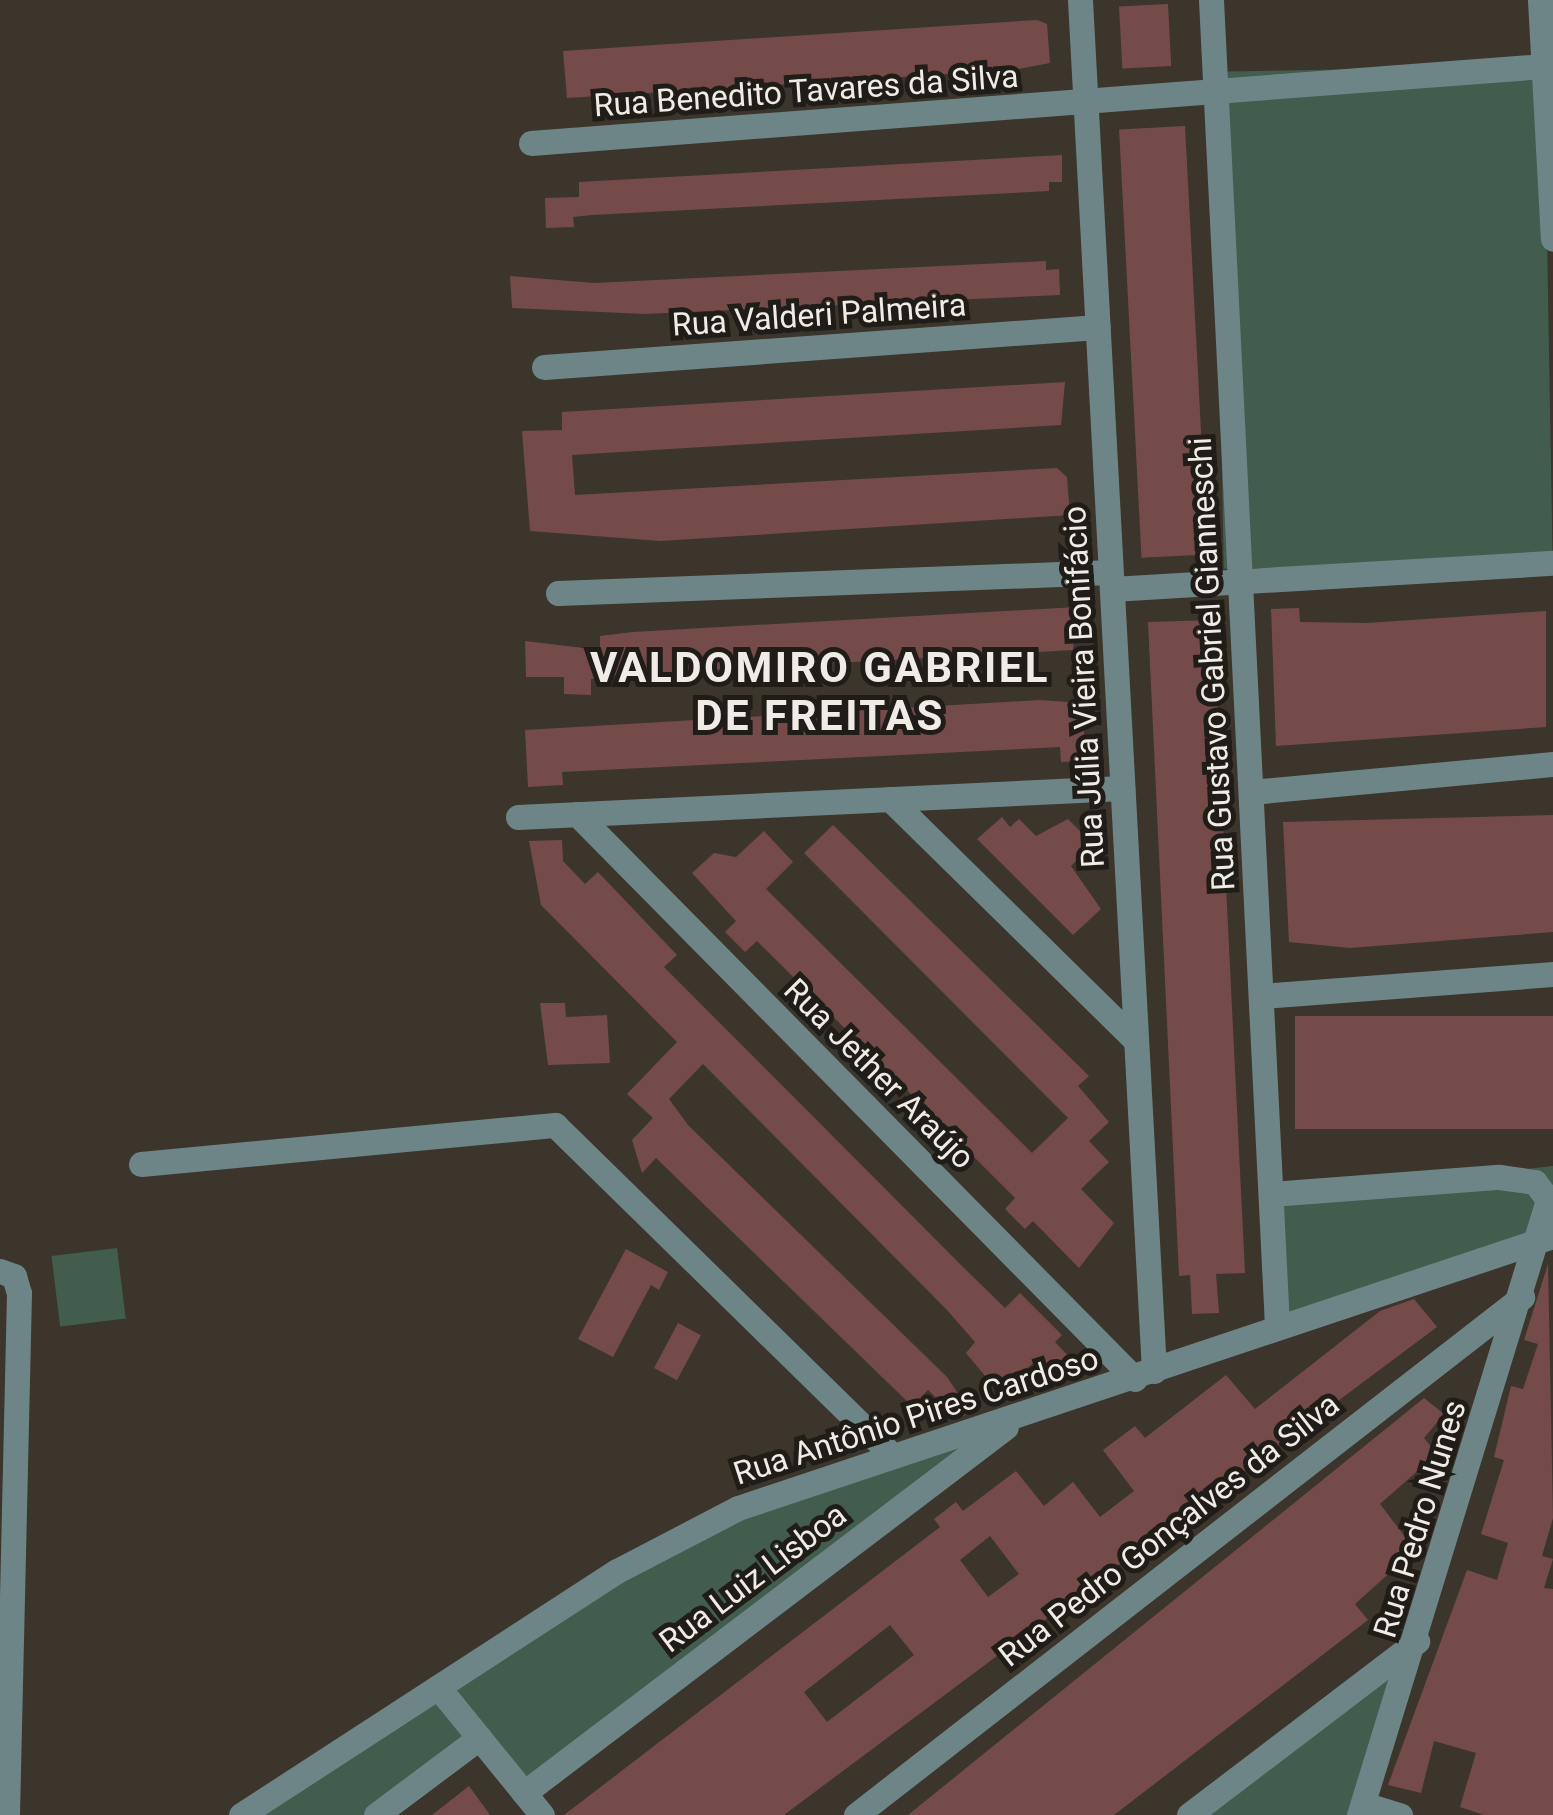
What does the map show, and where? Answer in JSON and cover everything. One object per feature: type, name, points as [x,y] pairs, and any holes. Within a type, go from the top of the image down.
[{"type":"street","name":"Rua Júlia Vieira Bonifácio","points":[[1080,0],[1136,1041],[1144,1375]]},
{"type":"street","name":"Rua Gustavo Gabriel Gianneschi","points":[[1212,0],[1277,1324]]},
{"type":"street","points":[[1540,0],[1553,239]]},
{"type":"street","name":"Rua Benedito Tavares da Silva","points":[[531,143],[1216,93],[1547,78]]},
{"type":"street","name":"Rua Valderi Palmeira","points":[[544,367],[1098,327]]},
{"type":"street","points":[[558,594],[1112,581],[1240,584],[1553,563]]},
{"type":"street","points":[[1250,792],[1553,764]]},
{"type":"street","points":[[518,817],[1122,788]]},
{"type":"street","points":[[890,799],[1136,1041]]},
{"type":"street","name":"Rua Jether Araújo","points":[[577,814],[1144,1375]]},
{"type":"street","points":[[1260,996],[1553,974]]},
{"type":"street","points":[[142,1164],[555,1125],[891,1454]]},
{"type":"street","name":"Rua Pedro Nunes","points":[[1270,1194],[1526,1178],[1548,1200],[1546,1238],[1522,1297],[1417,1641],[1361,1809]]},
{"type":"street","name":"Rua Antônio Pires Cardoso","points":[[241,1815],[674,1540],[891,1454],[1144,1375],[1277,1324],[1546,1238]]},
{"type":"street","points":[[6,1815],[7,1274]]},
{"type":"street","name":"Rua Pedro Gonçalves da Silva","points":[[856,1815],[1522,1297]]},
{"type":"street","name":"Rua Luiz Lisboa","points":[[524,1793],[1022,1414]]},
{"type":"street","points":[[1189,1815],[1417,1641]]},
{"type":"street","points":[[438,1687],[542,1815]]},
{"type":"street","points":[[376,1815],[480,1738]]},
{"type":"street","points":[[1361,1809],[1400,1815]]},
{"type":"green space","points":[[1544,66],[1553,563],[1224,569],[1215,72]]},
{"type":"green space","points":[[1553,1166],[1553,1229],[1281,1318],[1275,1198]]},
{"type":"green space","points":[[117,1248],[126,1318],[60,1327],[51,1256]]},
{"type":"green space","points":[[1003,1429],[524,1793],[479,1738],[377,1815],[241,1815],[720,1516]]},
{"type":"green space","points":[[1405,1657],[1351,1815],[1200,1815]]},
{"type":"building","points":[[1168,4],[1171,66],[1122,68],[1119,7]]},
{"type":"building","points":[[1037,20],[1047,24],[1050,63],[1014,70],[567,98],[563,51]]},
{"type":"building","points":[[1185,126],[1207,554],[1142,558],[1119,129]]},
{"type":"building","points":[[1062,155],[1062,182],[1049,182],[1049,191],[592,215],[573,217],[574,227],[546,228],[545,198],[579,197],[579,182]]},
{"type":"building","points":[[1046,261],[1046,270],[1059,269],[1060,295],[645,314],[512,308],[510,276],[594,283]]},
{"type":"building","points":[[1065,382],[1061,425],[572,455],[575,495],[1057,468],[1067,477],[1070,515],[660,541],[530,531],[522,431],[562,430],[562,412]]},
{"type":"building","points":[[1077,607],[1073,650],[618,675],[591,679],[591,695],[564,694],[564,677],[526,677],[525,641],[600,650],[600,636],[633,632]]},
{"type":"building","points":[[1299,608],[1300,622],[1367,623],[1546,611],[1546,727],[1276,746],[1271,609]]},
{"type":"building","points":[[1213,620],[1245,1273],[1216,1274],[1219,1313],[1192,1314],[1190,1275],[1179,1276],[1148,622]]},
{"type":"building","points":[[1040,700],[1082,703],[1086,761],[1061,762],[1060,747],[562,772],[563,785],[528,787],[525,730]]},
{"type":"building","points":[[1553,815],[1553,932],[1350,948],[1289,942],[1283,822]]},
{"type":"building","points":[[1002,817],[1010,827],[1019,819],[1036,836],[1068,819],[1093,844],[1071,866],[1101,909],[1073,935],[977,839]]},
{"type":"building","points":[[833,825],[1089,1076],[1078,1086],[1109,1122],[1089,1141],[1109,1162],[1081,1189],[1114,1223],[1079,1268],[1033,1221],[1025,1229],[1005,1209],[1015,1198],[970,1153],[958,1165],[938,1145],[950,1133],[757,941],[745,952],[725,932],[736,921],[692,873],[714,853],[736,857],[764,831],[793,862],[766,889],[1032,1153],[1068,1118],[804,853]]},
{"type":"building","points":[[562,840],[563,861],[585,884],[598,872],[677,955],[664,967],[965,1269],[1005,1308],[1020,1293],[1062,1335],[1055,1342],[1070,1358],[1050,1379],[1034,1363],[997,1390],[966,1353],[975,1342],[946,1309],[703,1064],[669,1099],[688,1125],[947,1377],[971,1413],[957,1418],[928,1390],[912,1406],[656,1158],[642,1173],[632,1140],[653,1118],[627,1094],[677,1042],[541,905],[529,841]]},
{"type":"building","points":[[540,1003],[565,1003],[566,1017],[607,1015],[610,1063],[548,1065]]},
{"type":"building","points":[[1295,1016],[1553,1016],[1553,1129],[1295,1129]]},
{"type":"building","points":[[626,1249],[668,1272],[659,1290],[651,1285],[613,1357],[578,1339]]},
{"type":"building","points":[[1548,1264],[1553,1518],[1542,1556],[1553,1559],[1544,1588],[1553,1589],[1553,1815],[1484,1815],[1460,1807],[1476,1753],[1434,1741],[1421,1793],[1388,1785],[1467,1570],[1497,1580],[1508,1543],[1481,1534],[1504,1460],[1494,1457],[1511,1386],[1523,1389],[1538,1344],[1524,1340]]},
{"type":"building","points":[[1414,1299],[1437,1327],[784,1815],[564,1815],[940,1527],[934,1519],[956,1502],[963,1511],[1016,1471],[1044,1506],[1073,1482],[1100,1517],[1134,1491],[1103,1450],[1135,1426],[1145,1438],[1226,1375],[1255,1409],[1380,1311]],"holes":[[[990,1536],[1019,1574],[988,1597],[960,1560]],[[890,1625],[914,1655],[827,1722],[804,1692]]]},
{"type":"building","points":[[678,1323],[701,1335],[677,1380],[654,1368]]},
{"type":"building","points":[[1424,1398],[1444,1414],[1424,1438],[1437,1454],[1380,1504],[1415,1550],[1355,1604],[1368,1620],[1114,1815],[908,1815]]},
{"type":"building","points":[[469,1786],[490,1815],[432,1815]]},
{"type":"district","name":"VALDOMIRO GABRIEL DE FREITAS","points":[[820,692]]}]
